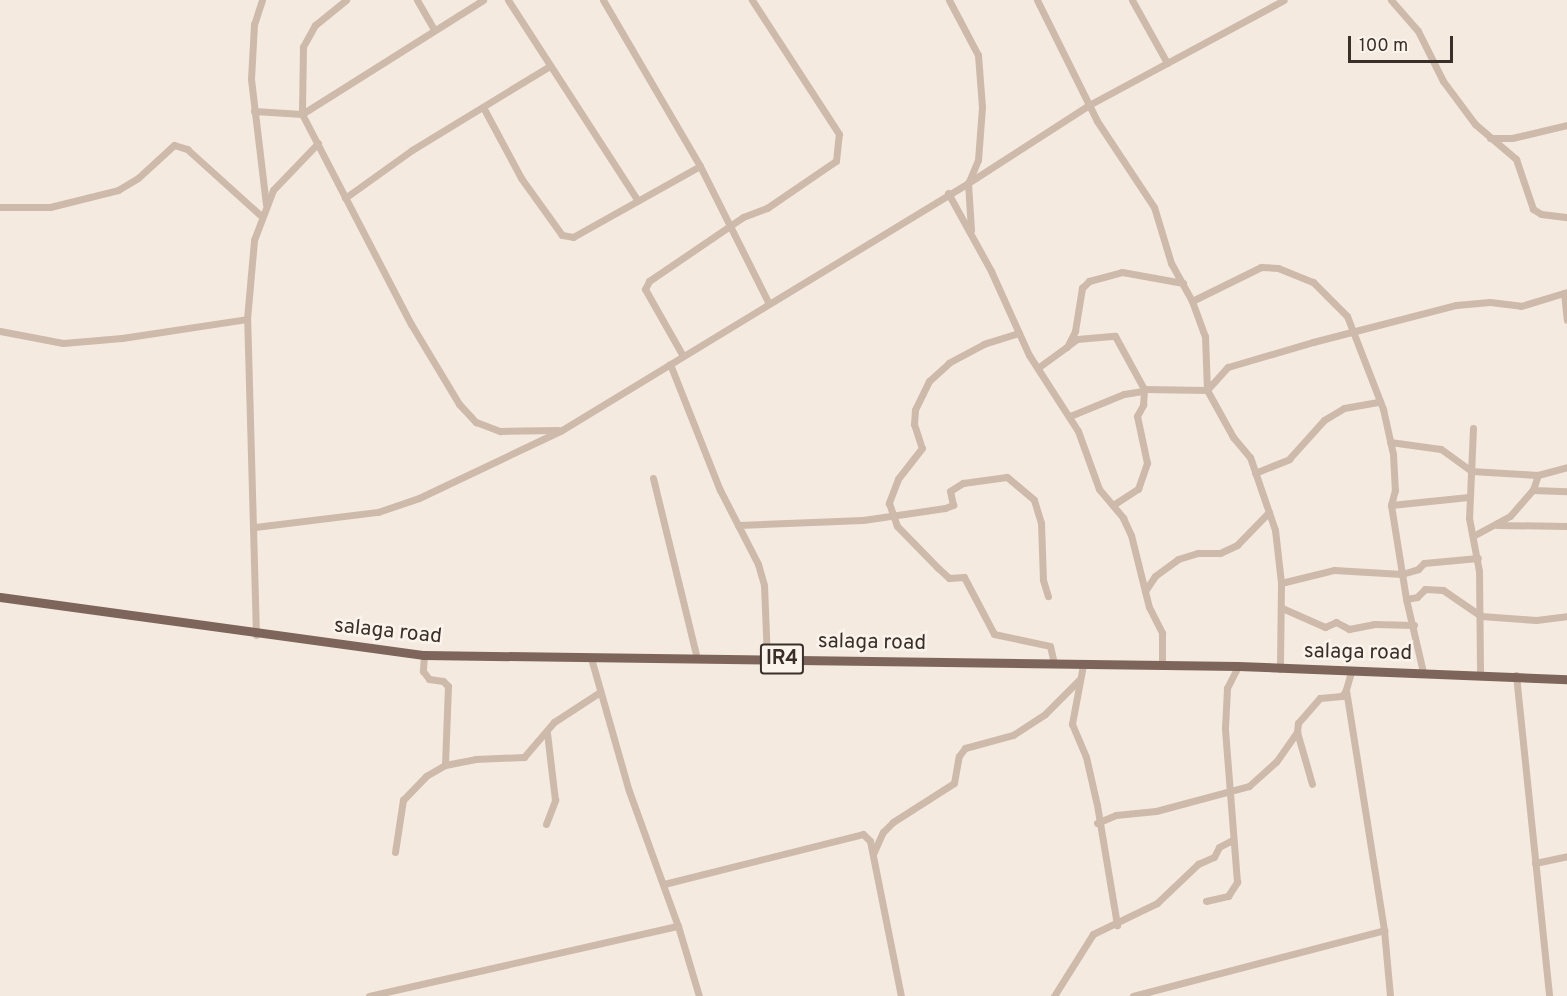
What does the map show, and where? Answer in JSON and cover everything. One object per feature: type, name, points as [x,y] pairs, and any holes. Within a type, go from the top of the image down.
[{"type":"main road","name":"salaga road","points":[[0,597],[256,635],[424,655],[1238,666],[1351,672],[1480,673],[1567,679]]},
{"type":"street","points":[[262,0],[251,55],[254,111],[266,204]]},
{"type":"street","points":[[346,0],[315,25],[303,47],[302,114],[411,324],[459,404],[476,422],[500,431],[562,430]]},
{"type":"street","points":[[417,0],[434,30]]},
{"type":"street","points":[[254,111],[302,114],[483,0]]},
{"type":"street","points":[[508,0],[548,67],[639,201]]},
{"type":"street","points":[[603,0],[700,166],[729,230],[769,304]]},
{"type":"street","points":[[682,356],[645,289],[649,281],[729,230],[743,217],[767,208],[836,161],[839,134],[752,0]]},
{"type":"street","points":[[949,0],[978,55],[981,125],[978,160],[968,183],[971,234]]},
{"type":"street","points":[[1037,0],[1089,105],[1154,207],[1171,263],[1192,301],[1205,336],[1207,390],[1233,437],[1250,457],[1269,512],[1281,583],[1280,669]]},
{"type":"street","points":[[1132,0],[1167,63]]},
{"type":"street","points":[[255,527],[378,512],[419,498],[562,430],[968,183],[1089,105],[1284,0]]},
{"type":"street","points":[[1391,0],[1418,31],[1443,81],[1490,138],[1516,159],[1533,209],[1541,214],[1567,217]]},
{"type":"street","points":[[345,198],[412,150],[548,67]]},
{"type":"street","points":[[483,107],[521,178],[562,235],[573,237],[700,166]]},
{"type":"street","points":[[1490,138],[1512,138],[1567,125]]},
{"type":"street","points":[[256,635],[255,527],[247,319],[260,216],[273,190],[318,143]]},
{"type":"street","points":[[0,207],[50,207],[118,190],[138,178],[174,145],[188,149],[260,216]]},
{"type":"street","points":[[948,194],[971,234],[1019,333],[1070,416],[1099,489],[1113,505],[1131,535],[1145,591],[1162,633],[1162,665]]},
{"type":"street","points":[[1192,301],[1261,267],[1278,268],[1313,282],[1347,316],[1355,332],[1379,402],[1390,442],[1395,490],[1391,505],[1406,599],[1414,625],[1423,672]]},
{"type":"street","points":[[1067,347],[1074,331],[1082,288],[1089,281],[1122,272],[1183,283]]},
{"type":"street","points":[[1070,416],[1124,393],[1143,390],[1207,390],[1228,368],[1456,305],[1490,302],[1521,306],[1566,292],[1567,320]]},
{"type":"street","points":[[0,331],[63,343],[122,338],[247,319]]},
{"type":"street","points":[[1019,333],[984,344],[949,363],[928,381],[915,410],[914,424],[922,448],[892,490],[889,503],[893,517],[903,534],[949,578],[964,577],[994,634],[1050,646],[1054,664]]},
{"type":"street","points":[[1039,367],[1077,339],[1115,336],[1143,390],[1143,405],[1137,416],[1147,463],[1138,489],[1113,505]]},
{"type":"street","points":[[670,364],[764,585],[767,659]]},
{"type":"street","points":[[1255,473],[1289,459],[1324,420],[1344,408],[1379,402]]},
{"type":"street","points":[[1473,428],[1469,497],[1478,558],[1481,616],[1480,673]]},
{"type":"street","points":[[1390,442],[1441,448],[1471,471],[1538,475],[1567,467]]},
{"type":"street","points":[[1473,536],[1510,516],[1533,490],[1538,475]]},
{"type":"street","points":[[738,525],[893,517],[953,505],[950,491],[963,483],[1007,477],[1034,500],[1041,523],[1042,580],[1048,596]]},
{"type":"street","points":[[653,478],[697,658]]},
{"type":"street","points":[[1533,490],[1567,491]]},
{"type":"street","points":[[1391,505],[1469,497]]},
{"type":"street","points":[[1145,591],[1155,576],[1178,559],[1198,553],[1221,553],[1237,545],[1269,512]]},
{"type":"street","points":[[1497,525],[1567,526]]},
{"type":"street","points":[[1281,583],[1334,570],[1402,574],[1418,569],[1424,562],[1478,558]]},
{"type":"street","points":[[1406,599],[1418,597],[1425,589],[1443,590],[1481,616],[1536,620],[1567,616]]},
{"type":"street","points":[[1282,608],[1324,627],[1336,622],[1349,629],[1374,624],[1414,625]]},
{"type":"street","points":[[424,655],[423,671],[429,679],[443,681],[448,686],[445,765]]},
{"type":"street","points":[[591,658],[629,791],[664,884],[699,996]]},
{"type":"street","points":[[1083,665],[1072,724],[1086,757],[1097,805],[1097,823],[1117,925]]},
{"type":"street","points":[[1206,901],[1228,896],[1234,890],[1237,882],[1230,794],[1227,688],[1238,666]]},
{"type":"street","points":[[1351,672],[1347,690],[1384,930],[1390,996]]},
{"type":"street","points":[[1516,675],[1549,996]]},
{"type":"street","points":[[872,855],[883,832],[893,822],[954,783],[958,756],[965,748],[1013,735],[1045,714],[1079,680]]},
{"type":"street","points":[[1312,784],[1297,732],[1298,723],[1320,698],[1342,696],[1347,690]]},
{"type":"street","points":[[395,852],[399,844],[403,800],[426,776],[445,765],[524,757],[547,733],[554,722],[600,692]]},
{"type":"street","points":[[1097,823],[1116,815],[1156,811],[1230,794],[1249,786],[1276,762],[1297,732]]},
{"type":"street","points":[[546,824],[555,800],[547,733]]},
{"type":"street","points":[[664,884],[855,834],[863,834],[870,841],[901,996]]},
{"type":"street","points":[[1054,996],[1093,934],[1117,925],[1157,903],[1198,864],[1214,857],[1219,847],[1233,840]]},
{"type":"street","points":[[1535,862],[1567,856]]},
{"type":"street","points":[[369,996],[678,926]]},
{"type":"street","points":[[1133,996],[1384,930]]}]
